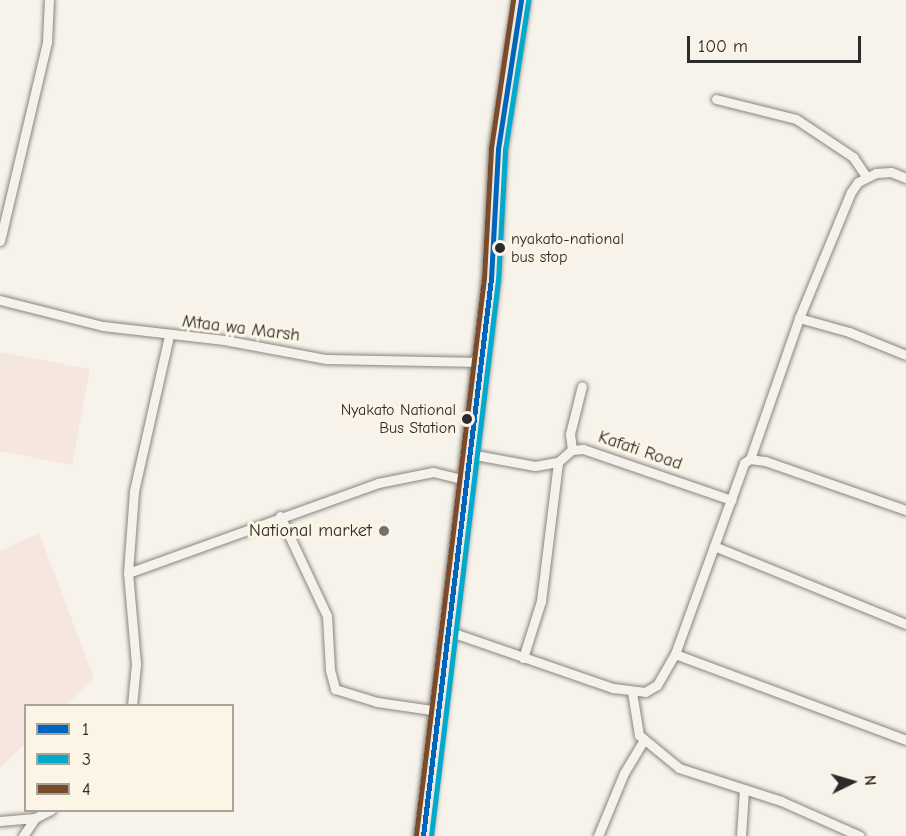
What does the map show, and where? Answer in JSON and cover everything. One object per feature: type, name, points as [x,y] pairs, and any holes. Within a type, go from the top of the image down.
[{"type":"highway","points":[[423,836],[491,279],[498,148],[521,0]]},
{"type":"street","points":[[0,241],[47,42],[49,0]]},
{"type":"street","points":[[716,99],[796,118],[853,157],[866,176]]},
{"type":"street","points":[[448,631],[523,658],[632,692],[645,692],[657,685],[675,654],[744,463],[750,459],[799,318],[836,221],[851,192],[866,176],[891,172],[906,178]]},
{"type":"street","name":"Mtaa wa Marsh","points":[[0,300],[104,326],[170,336],[224,340],[326,359],[481,362]]},
{"type":"street","points":[[799,318],[849,332],[906,355]]},
{"type":"street","points":[[132,704],[136,664],[128,573],[139,462],[170,336]]},
{"type":"street","points":[[572,450],[570,434],[582,386]]},
{"type":"street","name":"Kafati Road","points":[[558,462],[572,450],[598,452],[730,500]]},
{"type":"street","points":[[470,454],[535,466],[558,462],[541,601],[523,658]]},
{"type":"street","points":[[750,459],[906,510]]},
{"type":"street","points":[[128,573],[342,493],[433,472],[466,480]]},
{"type":"street","points":[[280,516],[327,616],[330,670],[335,689],[377,702],[438,711]]},
{"type":"street","points":[[714,546],[906,624]]},
{"type":"street","points":[[675,654],[906,740]]},
{"type":"street","points":[[632,692],[637,731],[644,741],[679,768],[744,789],[860,836]]},
{"type":"street","points":[[598,836],[624,773],[644,741]]},
{"type":"street","points":[[741,836],[744,789]]},
{"type":"street","points":[[0,821],[35,818],[47,812]]},
{"type":"street","points":[[23,836],[35,818]]},
{"type":"shaded area","points":[[0,352],[90,369],[72,465],[0,451]]},
{"type":"shaded area","points":[[39,533],[94,678],[67,704],[24,704],[24,745],[0,768],[0,551]]},
{"type":"transit line","name":"4","points":[[416,835],[484,278],[491,148],[513,0]]},
{"type":"transit line","name":"1","points":[[423,836],[491,279],[498,149],[521,0]]},
{"type":"transit line","name":"3","points":[[431,836],[498,280],[505,150],[528,1]]},
{"type":"place","name":"nyakato-national bus stop","points":[[500,248]]},
{"type":"place","name":"Nyakato National Bus Station","points":[[467,419]]},
{"type":"place","name":"National market","points":[[384,531]]}]
